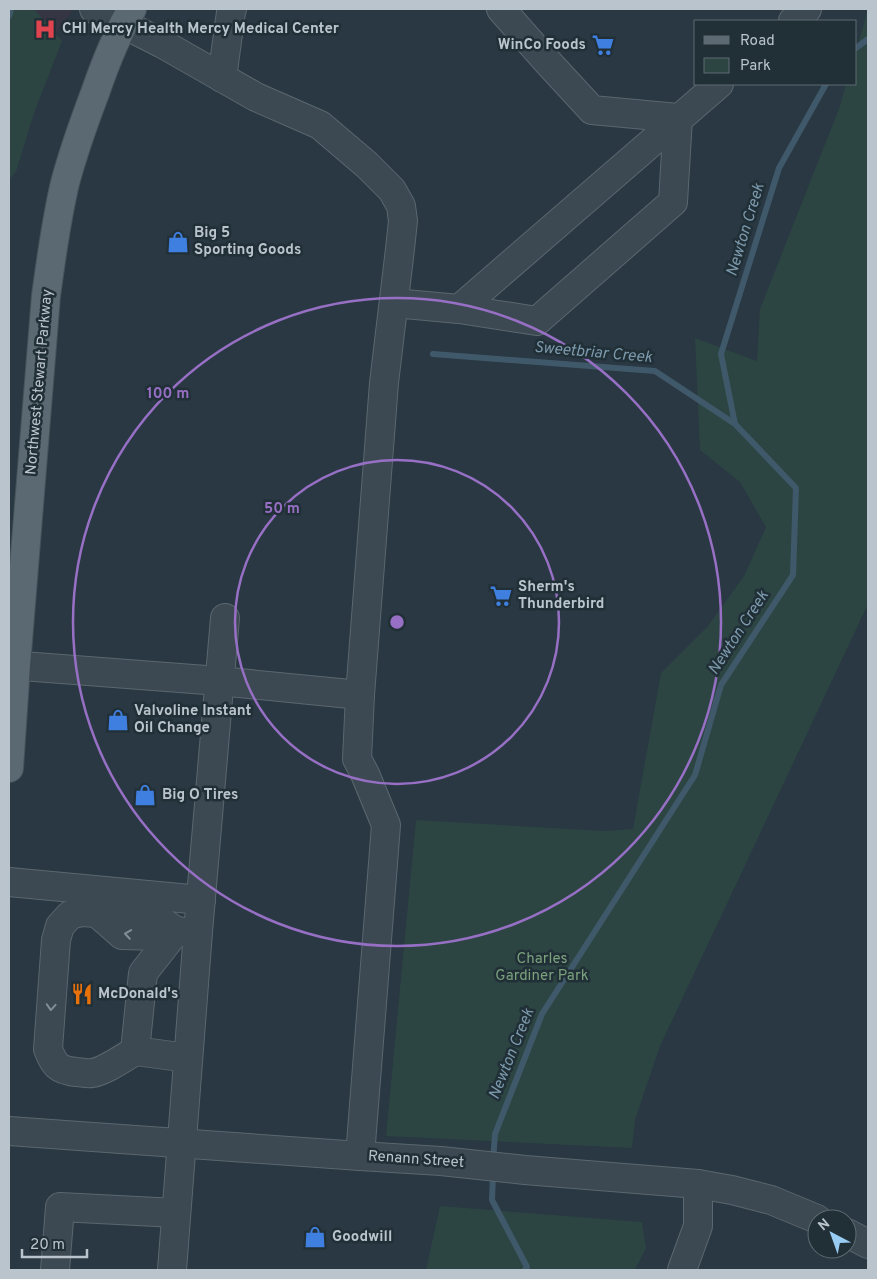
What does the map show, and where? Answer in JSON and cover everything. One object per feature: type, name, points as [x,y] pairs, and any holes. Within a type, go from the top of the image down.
[{"type":"main road","name":"Northwest Stewart Parkway","points":[[9,768],[12,665],[46,296],[57,222],[80,132],[102,73],[127,16]]},
{"type":"street","points":[[94,9],[127,16],[163,44],[222,78],[256,97],[320,125],[367,165],[392,190],[401,206],[403,221],[384,383],[360,694],[357,759],[386,825],[360,1156]]},
{"type":"street","points":[[222,78],[232,9]]},
{"type":"street","points":[[501,9],[592,110],[678,118]]},
{"type":"street","points":[[794,20],[808,9]]},
{"type":"street","points":[[459,309],[718,85]]},
{"type":"street","points":[[394,303],[459,309],[537,321],[673,202],[678,118]]},
{"type":"street","points":[[135,1051],[143,973],[187,932],[201,900],[225,618]]},
{"type":"street","points":[[12,665],[360,694]]},
{"type":"street","points":[[9,882],[201,900]]},
{"type":"street","points":[[187,932],[159,936],[122,935],[97,913],[82,912],[70,915],[60,926],[56,940],[48,1049],[52,1061],[58,1067],[67,1071],[93,1073],[107,1068],[135,1051],[188,1058]]},
{"type":"street","points":[[172,1270],[188,1058],[187,932]]},
{"type":"street","name":"Renann Street","points":[[9,1131],[441,1161],[698,1184],[771,1200],[807,1215]]},
{"type":"street","points":[[682,1270],[698,1226],[698,1184]]},
{"type":"street","points":[[58,1270],[60,1207],[176,1213]]},
{"type":"shaded area","name":"CHI Mercy Health Mercy Medical Center","points":[[9,9],[74,9],[50,42]]},
{"type":"green space","points":[[9,9],[34,9],[62,41],[34,113],[16,172],[9,179]]},
{"type":"green space","name":"Charles Gardiner Park","points":[[868,9],[868,604],[660,1046],[635,1120],[632,1148],[386,1136],[416,820],[604,831],[633,829],[661,673],[708,626],[744,576],[766,527],[740,482],[700,450],[695,338],[757,361],[760,309],[840,106],[846,85],[857,85],[857,48]]},
{"type":"green space","points":[[440,1206],[642,1222],[646,1248],[635,1270],[426,1270]]},
{"type":"waterway","name":"Sweetbriar Creek","points":[[9,16],[11,9]]},
{"type":"waterway","name":"Newton Creek","points":[[857,47],[868,39]]},
{"type":"waterway","name":"Newton Creek","points":[[493,1161],[495,1134],[542,1014],[695,775],[721,685],[793,575],[796,488],[735,424],[721,354],[779,168],[825,85]]},
{"type":"waterway","name":"Sweetbriar Creek","points":[[433,354],[655,371],[735,424]]},
{"type":"waterway","name":"Newton Creek","points":[[493,1174],[492,1200],[527,1267],[525,1270]]},
{"type":"place","name":"CHI Mercy Health Mercy Medical Center","points":[[45,29]]},
{"type":"place","name":"WinCo Foods","points":[[603,45]]},
{"type":"place","name":"Big 5 Sporting Goods","points":[[178,242]]},
{"type":"place","name":"Sherm's Thunderbird","points":[[501,596]]},
{"type":"place","name":"Valvoline Instant Oil Change","points":[[118,720]]},
{"type":"place","name":"Big O Tires","points":[[145,795]]},
{"type":"place","name":"McDonald's","points":[[82,994]]},
{"type":"place","name":"Goodwill","points":[[315,1237]]}]
